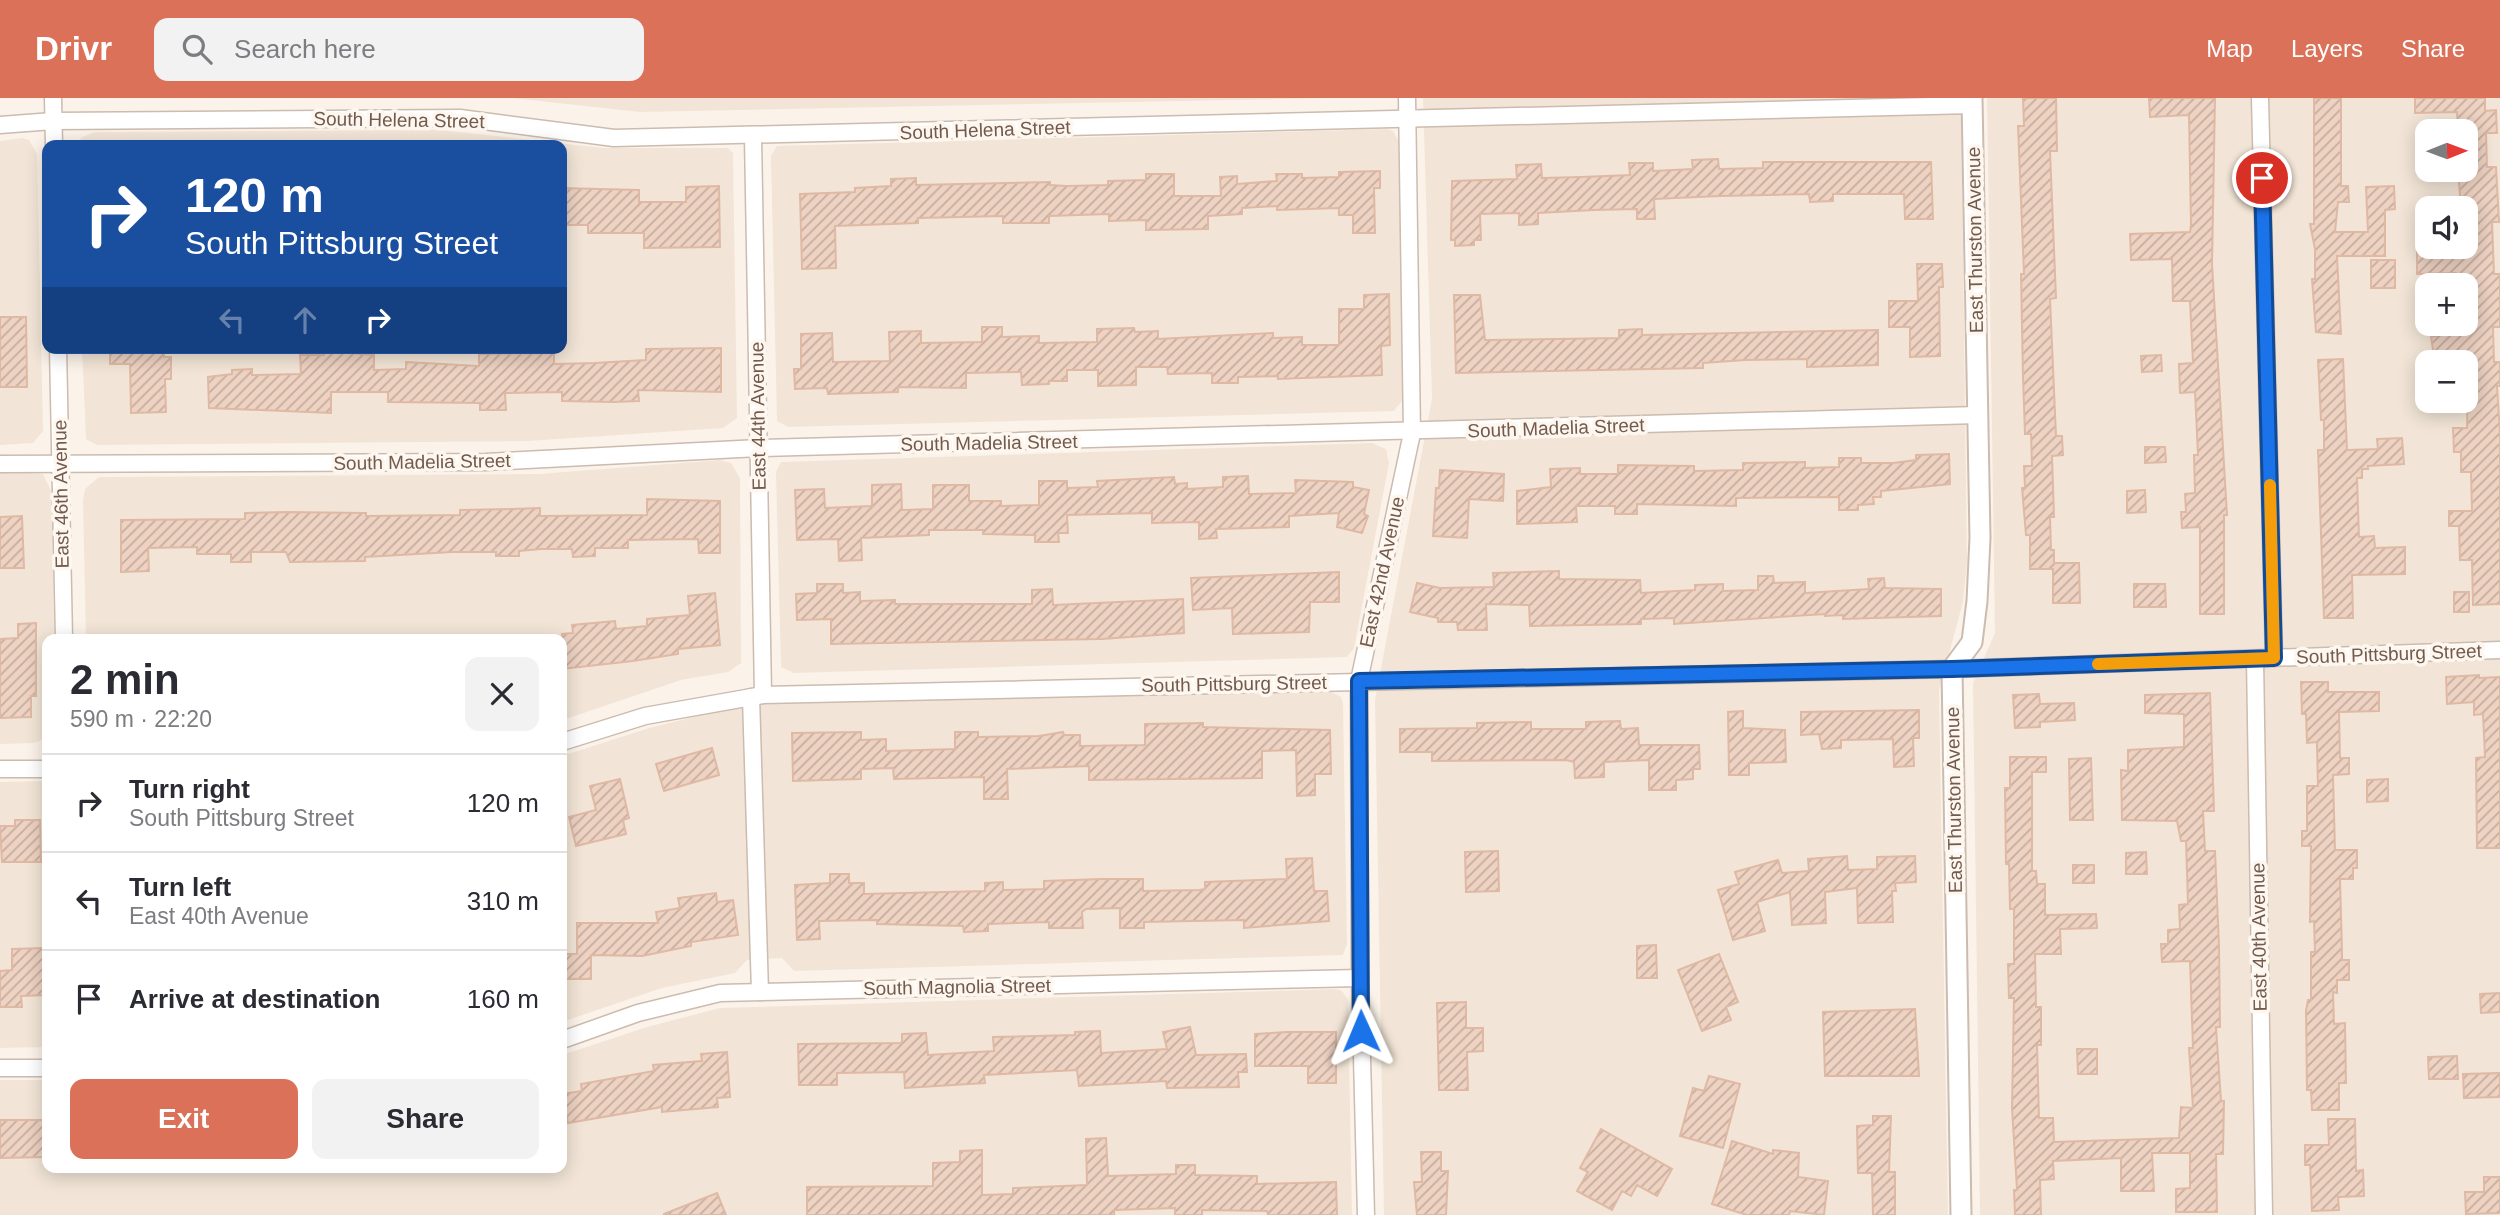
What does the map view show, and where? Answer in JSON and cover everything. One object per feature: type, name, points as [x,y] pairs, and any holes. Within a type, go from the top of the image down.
[{"type":"street","points":[[53,98],[54,140]]},
{"type":"street","name":"East 42nd Avenue","points":[[1366,1215],[1360,978],[1359,681],[1412,433],[1407,98]]},
{"type":"street","points":[[2260,98],[2274,658]]},
{"type":"street","name":"South Helena Street","points":[[0,125],[54,121],[460,118],[614,138],[753,137],[1972,101]]},
{"type":"street","name":"East Thurston Avenue","points":[[1961,1215],[1952,669],[1972,642],[1978,601],[1980,538],[1972,101]]},
{"type":"street","name":"East 44th Avenue","points":[[753,137],[759,448],[757,696],[761,992]]},
{"type":"street","name":"East 46th Avenue","points":[[58,354],[64,634]]},
{"type":"street","name":"South Madelia Street","points":[[0,464],[486,462],[759,448],[1412,433],[1978,415]]},
{"type":"street","name":"South Pittsburg Street","points":[[567,740],[645,716],[757,696],[1952,669],[2500,650]]},
{"type":"street","name":"East 40th Avenue","points":[[2255,659],[2264,1215]]},
{"type":"street","points":[[0,769],[42,769]]},
{"type":"street","name":"South Magnolia Street","points":[[567,1038],[638,1013],[720,993],[1360,978]]},
{"type":"street","points":[[0,1068],[42,1068]]},
{"type":"shaded area","points":[[512,98],[1328,98],[640,112]]},
{"type":"shaded area","points":[[1423,98],[1961,98],[1967,561],[1963,602],[1939,691],[1948,1215],[1384,1215],[1375,700],[1432,399]]},
{"type":"shaded area","points":[[1987,98],[2500,98],[2500,1215],[1980,1215],[1973,683],[1995,633]]},
{"type":"shaded area","points":[[1387,129],[1393,131],[1398,140],[1404,398],[1394,411],[788,427],[777,421],[771,156],[777,146]]},
{"type":"shaded area","points":[[441,130],[532,140],[80,140],[94,132]]},
{"type":"shaded area","points":[[22,138],[29,140],[37,154],[43,431],[33,443],[0,445],[0,141]]},
{"type":"shaded area","points":[[567,144],[604,148],[728,148],[733,153],[737,418],[723,428],[528,441],[97,445],[86,439],[82,354],[567,354]]},
{"type":"shaded area","points":[[1372,443],[1386,449],[1389,463],[1354,648],[1347,657],[794,673],[781,667],[776,472],[781,462]]},
{"type":"shaded area","points":[[720,460],[731,463],[740,478],[741,663],[728,672],[681,680],[567,718],[567,634],[86,634],[83,500],[85,489],[99,477],[539,474]]},
{"type":"shaded area","points":[[0,472],[43,474],[52,493],[54,634],[42,634],[42,740],[34,743],[0,744]]},
{"type":"shaded area","points":[[1329,691],[1341,697],[1343,704],[1347,944],[1343,955],[794,971],[782,958],[747,960],[735,973],[662,988],[567,1020],[567,754],[649,728],[727,709],[770,704]]},
{"type":"shaded area","points":[[42,781],[42,1047],[0,1048],[0,782]]},
{"type":"shaded area","points":[[1336,989],[1342,991],[1348,1000],[1352,1215],[0,1215],[0,1080],[42,1080],[42,1173],[567,1173],[567,1053],[647,1027],[720,1008]]},
{"type":"building","points":[[2023,98],[2056,98],[2057,151],[2050,151],[2056,298],[2050,299],[2056,436],[2062,436],[2063,455],[2052,456],[2054,517],[2050,517],[2051,550],[2054,550],[2054,563],[2079,563],[2080,603],[2053,603],[2053,569],[2030,569],[2030,535],[2026,535],[2022,488],[2025,488],[2024,466],[2032,466],[2031,434],[2025,434],[2023,377],[2021,274],[2024,274],[2018,126],[2024,126]]},
{"type":"building","points":[[2149,98],[2215,98],[2212,264],[2227,515],[2224,515],[2224,614],[2200,614],[2200,527],[2182,528],[2181,512],[2186,512],[2185,494],[2195,493],[2194,455],[2198,455],[2195,392],[2180,393],[2179,364],[2193,363],[2190,301],[2173,301],[2172,259],[2131,260],[2130,234],[2190,232],[2191,225],[2189,115],[2150,117]]},
{"type":"building","points":[[2314,98],[2341,98],[2341,186],[2348,186],[2349,202],[2338,202],[2335,232],[2368,232],[2366,187],[2394,186],[2395,209],[2385,210],[2385,256],[2337,256],[2341,334],[2316,332],[2312,279],[2315,279],[2315,249],[2310,224],[2314,224]]},
{"type":"building","points":[[2415,98],[2485,98],[2485,111],[2496,110],[2497,133],[2486,133],[2487,167],[2496,167],[2499,222],[2492,222],[2494,274],[2500,274],[2500,327],[2493,327],[2494,362],[2500,362],[2500,386],[2497,386],[2500,434],[2500,604],[2473,605],[2472,560],[2460,560],[2459,526],[2449,526],[2449,511],[2472,511],[2471,472],[2461,472],[2461,452],[2454,452],[2453,428],[2467,428],[2467,413],[2478,413],[2478,350],[2433,350],[2431,337],[2478,336],[2478,273],[2417,273],[2417,259],[2478,259],[2478,196],[2460,196],[2459,182],[2478,182],[2478,119],[2457,119],[2457,112],[2415,113]]},
{"type":"building","points":[[1718,159],[1719,169],[1763,168],[1763,162],[1931,162],[1933,219],[1905,219],[1904,194],[1833,194],[1833,201],[1810,202],[1809,194],[1720,196],[1654,199],[1655,219],[1637,219],[1637,209],[1594,210],[1538,213],[1538,224],[1519,225],[1519,213],[1480,214],[1481,240],[1474,240],[1474,245],[1455,246],[1455,240],[1451,240],[1452,181],[1517,179],[1516,165],[1541,164],[1542,178],[1581,177],[1630,175],[1629,163],[1653,163],[1653,171],[1693,169],[1692,160]]},
{"type":"building","points":[[1380,171],[1380,188],[1374,188],[1375,233],[1353,233],[1353,215],[1339,215],[1339,208],[1242,208],[1242,214],[1208,216],[1208,229],[1146,230],[1146,220],[1109,221],[1109,214],[1049,216],[1049,223],[1003,223],[1003,216],[918,218],[918,223],[835,226],[836,268],[802,269],[800,194],[855,192],[855,188],[891,186],[891,179],[916,178],[916,185],[1050,182],[1050,185],[1067,186],[1108,185],[1108,181],[1146,180],[1146,174],[1174,174],[1174,196],[1221,196],[1220,177],[1237,176],[1237,184],[1277,181],[1276,174],[1302,174],[1302,178],[1339,177],[1339,172]]},
{"type":"building","points":[[719,186],[720,247],[644,248],[644,233],[588,233],[588,225],[567,225],[567,188],[639,190],[639,202],[686,202],[686,187]]},
{"type":"building","points":[[2371,260],[2395,260],[2395,288],[2371,288]]},
{"type":"building","points":[[1917,264],[1942,264],[1943,287],[1939,287],[1940,356],[1910,357],[1910,327],[1889,327],[1889,301],[1918,301]]},
{"type":"building","points":[[1389,294],[1390,345],[1381,346],[1382,375],[1278,379],[1278,376],[1238,377],[1238,383],[1212,383],[1212,373],[1168,374],[1167,367],[1136,367],[1136,385],[1098,386],[1098,370],[1067,370],[1067,381],[1049,381],[1049,384],[1022,385],[1021,372],[966,373],[966,388],[898,387],[898,392],[828,394],[827,388],[795,389],[794,369],[801,369],[801,334],[832,333],[833,362],[890,361],[889,332],[921,331],[921,343],[982,342],[982,327],[1002,327],[1002,337],[1039,336],[1039,343],[1097,342],[1097,329],[1134,328],[1135,332],[1158,331],[1158,339],[1273,333],[1273,338],[1302,337],[1302,345],[1339,345],[1339,309],[1364,309],[1364,295]]},
{"type":"building","points":[[1454,295],[1480,295],[1485,340],[1619,338],[1619,330],[1642,329],[1642,335],[1878,330],[1878,365],[1807,367],[1807,359],[1745,360],[1703,363],[1703,368],[1456,373]]},
{"type":"building","points":[[0,317],[26,317],[27,387],[0,387]]},
{"type":"building","points":[[721,348],[721,392],[638,390],[639,401],[613,402],[562,401],[562,392],[505,393],[506,410],[480,410],[480,403],[388,402],[388,392],[331,392],[331,413],[209,408],[208,377],[232,374],[232,370],[252,369],[252,375],[301,374],[300,355],[374,355],[374,370],[406,369],[406,362],[479,366],[479,354],[554,354],[554,364],[646,360],[646,349]]},
{"type":"building","points":[[110,354],[164,354],[164,357],[171,357],[171,379],[165,379],[166,412],[131,413],[130,364],[110,364]]},
{"type":"building","points":[[2161,355],[2162,371],[2142,372],[2141,356]]},
{"type":"building","points":[[2343,359],[2347,450],[2378,449],[2377,439],[2402,438],[2404,464],[2368,466],[2368,469],[2362,469],[2362,478],[2357,478],[2359,537],[2374,536],[2375,548],[2405,547],[2405,574],[2352,575],[2353,618],[2324,618],[2318,450],[2324,450],[2324,420],[2321,420],[2318,360]]},
{"type":"building","points":[[2145,447],[2165,447],[2166,462],[2145,463]]},
{"type":"building","points":[[1949,454],[1950,484],[1881,491],[1881,497],[1873,497],[1874,504],[1858,505],[1858,510],[1839,510],[1839,497],[1736,498],[1736,506],[1637,504],[1637,514],[1615,514],[1615,506],[1576,506],[1577,522],[1517,524],[1517,491],[1551,487],[1550,469],[1580,468],[1580,474],[1618,474],[1618,465],[1694,466],[1694,471],[1743,470],[1743,463],[1805,462],[1805,468],[1839,467],[1839,458],[1861,458],[1861,463],[1893,463],[1916,460],[1916,455]]},
{"type":"building","points":[[1440,470],[1504,474],[1503,501],[1469,499],[1467,538],[1433,536]]},
{"type":"building","points":[[1248,476],[1249,494],[1296,493],[1295,480],[1353,482],[1353,487],[1369,490],[1364,514],[1368,516],[1362,533],[1337,527],[1339,513],[1289,516],[1289,527],[1216,529],[1217,538],[1199,539],[1199,522],[1152,523],[1152,513],[1067,515],[1068,533],[1058,533],[1059,542],[1035,542],[1035,535],[983,534],[983,530],[929,530],[929,535],[861,538],[862,560],[839,561],[838,539],[797,540],[795,490],[824,489],[825,508],[872,506],[872,485],[901,484],[902,510],[933,509],[933,485],[969,485],[969,501],[1001,501],[1001,506],[1039,505],[1039,481],[1067,481],[1067,488],[1098,487],[1097,481],[1174,477],[1175,484],[1187,483],[1187,489],[1223,487],[1223,477]]},
{"type":"building","points":[[2145,490],[2146,512],[2127,513],[2127,491]]},
{"type":"building","points":[[647,499],[720,501],[720,553],[699,553],[698,539],[628,540],[628,548],[595,548],[595,556],[573,557],[572,549],[541,549],[519,551],[519,556],[496,556],[496,552],[452,552],[365,557],[365,561],[290,562],[286,552],[251,552],[251,562],[231,562],[231,554],[197,554],[197,547],[148,548],[149,571],[121,572],[121,520],[245,519],[245,513],[286,512],[366,513],[366,516],[460,515],[460,510],[540,508],[540,516],[647,515]]},
{"type":"building","points":[[22,516],[24,568],[0,568],[0,517]]},
{"type":"building","points":[[1559,571],[1559,579],[1640,580],[1641,593],[1695,590],[1695,585],[1723,584],[1723,591],[1758,590],[1758,576],[1773,576],[1774,583],[1805,582],[1805,593],[1869,589],[1868,579],[1884,578],[1885,588],[1941,589],[1941,616],[1843,619],[1843,615],[1825,614],[1674,624],[1674,618],[1641,619],[1641,624],[1530,626],[1529,605],[1486,604],[1487,630],[1458,630],[1457,622],[1438,622],[1438,618],[1410,612],[1417,583],[1440,588],[1494,587],[1493,573]]},
{"type":"building","points":[[1339,572],[1339,602],[1310,602],[1309,632],[1233,634],[1232,608],[1193,610],[1191,578]]},
{"type":"building","points":[[817,584],[843,584],[843,593],[860,592],[860,601],[895,600],[895,604],[1032,604],[1032,590],[1052,589],[1053,605],[1183,599],[1184,633],[1102,639],[831,644],[831,619],[797,620],[796,594],[817,593]]},
{"type":"building","points":[[2134,584],[2165,584],[2166,607],[2134,607]]},
{"type":"building","points":[[2454,592],[2469,592],[2469,612],[2454,612]]},
{"type":"building","points":[[715,593],[720,645],[678,649],[678,654],[633,661],[567,668],[567,634],[562,634],[573,633],[572,625],[615,621],[616,629],[647,626],[647,619],[690,615],[688,596]]},
{"type":"building","points":[[36,623],[36,696],[31,696],[31,717],[0,718],[0,639],[18,638],[18,624]]},
{"type":"building","points":[[2479,675],[2479,678],[2500,677],[2500,848],[2477,848],[2476,758],[2485,757],[2483,714],[2474,715],[2474,702],[2447,704],[2446,677]]},
{"type":"building","points":[[2301,682],[2328,682],[2328,692],[2379,692],[2379,711],[2339,712],[2340,758],[2349,758],[2349,774],[2333,775],[2335,850],[2357,850],[2357,868],[2353,868],[2353,879],[2340,879],[2342,960],[2349,960],[2349,980],[2337,980],[2337,993],[2333,992],[2334,1024],[2345,1023],[2346,1083],[2339,1083],[2339,1110],[2312,1110],[2311,1090],[2307,1090],[2306,1011],[2308,1000],[2311,1000],[2311,952],[2315,952],[2314,921],[2310,922],[2311,846],[2302,846],[2302,831],[2307,831],[2307,786],[2318,786],[2317,742],[2307,743],[2306,714],[2302,714]]},
{"type":"building","points":[[2210,693],[2214,811],[2203,811],[2205,851],[2215,851],[2219,946],[2220,1027],[2216,1027],[2221,1101],[2224,1101],[2223,1154],[2216,1154],[2217,1212],[2176,1212],[2176,1189],[2190,1188],[2190,1153],[2152,1153],[2154,1191],[2121,1191],[2121,1158],[2053,1161],[2054,1179],[2040,1180],[2041,1215],[2015,1215],[2014,1190],[2017,1190],[2012,1108],[2014,998],[2009,998],[2008,964],[2014,964],[2014,909],[2010,909],[2009,864],[2006,864],[2005,788],[2010,788],[2010,757],[2046,757],[2046,772],[2032,772],[2032,871],[2036,871],[2037,884],[2045,884],[2045,915],[2096,914],[2097,928],[2060,929],[2061,954],[2035,954],[2036,1007],[2041,1007],[2041,1045],[2037,1045],[2039,1118],[2053,1118],[2054,1142],[2179,1138],[2181,1107],[2193,1108],[2189,1048],[2193,1048],[2190,961],[2162,962],[2161,944],[2168,944],[2168,930],[2180,929],[2179,905],[2188,904],[2186,841],[2181,841],[2177,821],[2122,820],[2121,770],[2128,771],[2128,750],[2184,747],[2184,714],[2145,713],[2145,695]]},
{"type":"building","points":[[2039,694],[2040,704],[2074,703],[2075,720],[2040,722],[2040,727],[2015,728],[2013,695]]},
{"type":"building","points":[[1919,710],[1919,738],[1913,738],[1914,766],[1894,767],[1893,739],[1841,740],[1841,748],[1822,749],[1819,734],[1801,735],[1801,712]]},
{"type":"building","points":[[1743,711],[1743,728],[1785,730],[1786,762],[1749,763],[1749,775],[1729,775],[1728,712]]},
{"type":"building","points":[[1620,721],[1621,729],[1638,728],[1639,745],[1699,745],[1700,769],[1693,769],[1693,779],[1676,780],[1676,790],[1649,790],[1649,760],[1604,762],[1604,777],[1575,778],[1574,762],[1566,760],[1432,761],[1432,752],[1400,752],[1400,729],[1477,728],[1477,723],[1531,722],[1531,729],[1586,729],[1586,722]]},
{"type":"building","points":[[1203,723],[1203,727],[1330,730],[1331,774],[1315,774],[1315,795],[1297,796],[1296,750],[1262,751],[1262,778],[1089,780],[1089,766],[1007,769],[1008,799],[984,799],[984,777],[894,779],[893,768],[861,769],[861,779],[793,781],[792,733],[861,732],[861,740],[886,739],[886,751],[955,749],[955,732],[978,732],[978,737],[1039,736],[1063,732],[1064,735],[1080,735],[1080,746],[1145,745],[1145,724]]},
{"type":"building","points":[[712,748],[719,775],[664,791],[656,764]]},
{"type":"building","points":[[2091,758],[2093,820],[2070,820],[2069,759]]},
{"type":"building","points":[[620,779],[629,818],[623,820],[626,834],[576,846],[569,817],[596,810],[590,786]]},
{"type":"building","points":[[2388,779],[2388,801],[2367,802],[2367,780]]},
{"type":"building","points":[[15,820],[40,820],[41,862],[2,862],[0,826],[15,826]]},
{"type":"building","points":[[1498,851],[1499,891],[1466,892],[1465,852]]},
{"type":"building","points":[[2146,852],[2147,874],[2126,874],[2126,853]]},
{"type":"building","points":[[1847,856],[1848,870],[1877,869],[1877,857],[1915,856],[1916,882],[1895,883],[1896,891],[1892,891],[1893,922],[1858,923],[1857,888],[1825,892],[1826,923],[1792,925],[1790,892],[1757,902],[1765,931],[1733,940],[1718,890],[1739,884],[1735,872],[1778,860],[1782,873],[1809,871],[1808,859]]},
{"type":"building","points":[[1312,858],[1314,891],[1327,891],[1329,921],[1244,928],[1244,920],[1144,922],[1144,928],[1120,928],[1120,908],[1086,909],[1082,912],[1083,928],[1049,928],[1049,922],[988,924],[988,931],[964,932],[963,926],[877,924],[877,920],[819,921],[820,939],[797,940],[795,885],[830,883],[830,874],[849,874],[849,883],[864,883],[864,894],[985,891],[985,883],[1003,882],[1003,890],[1044,889],[1044,881],[1102,879],[1143,879],[1143,891],[1200,890],[1205,889],[1205,882],[1287,879],[1286,859]]},
{"type":"building","points":[[2073,865],[2094,865],[2094,883],[2073,883]]},
{"type":"building","points":[[716,893],[717,902],[733,900],[738,935],[691,942],[691,946],[642,956],[591,955],[591,979],[567,979],[567,954],[577,954],[577,923],[658,923],[656,912],[680,908],[678,898]]},
{"type":"building","points":[[1656,945],[1657,978],[1637,978],[1637,946]]},
{"type":"building","points":[[42,948],[42,995],[21,996],[22,1007],[0,1007],[0,971],[12,970],[12,949]]},
{"type":"building","points":[[1719,954],[1738,1002],[1726,1007],[1731,1020],[1702,1031],[1678,970]]},
{"type":"building","points":[[2500,993],[2500,1012],[2481,1013],[2480,994]]},
{"type":"building","points":[[1466,1002],[1466,1028],[1483,1028],[1483,1051],[1467,1052],[1468,1090],[1439,1090],[1437,1003]]},
{"type":"building","points":[[1915,1009],[1919,1076],[1825,1076],[1823,1012]]},
{"type":"building","points":[[1190,1027],[1196,1055],[1246,1054],[1247,1072],[1238,1072],[1239,1087],[1167,1088],[1166,1081],[1079,1086],[1077,1070],[984,1075],[985,1083],[905,1088],[904,1072],[837,1073],[837,1085],[799,1085],[798,1044],[902,1043],[902,1034],[926,1033],[928,1055],[994,1051],[993,1037],[1075,1035],[1075,1032],[1100,1031],[1101,1053],[1167,1049],[1163,1032]]},
{"type":"building","points":[[1336,1032],[1336,1083],[1308,1083],[1308,1066],[1255,1066],[1255,1034]]},
{"type":"building","points":[[2077,1049],[2097,1049],[2097,1074],[2078,1074]]},
{"type":"building","points":[[727,1052],[730,1097],[717,1098],[718,1107],[662,1112],[662,1107],[568,1123],[567,1093],[582,1091],[581,1084],[654,1071],[653,1065],[702,1061],[701,1054]]},
{"type":"building","points":[[2457,1056],[2458,1079],[2429,1079],[2428,1057]]},
{"type":"building","points":[[2500,1073],[2500,1097],[2464,1098],[2463,1074]]},
{"type":"building","points":[[1709,1076],[1740,1084],[1723,1148],[1680,1136],[1693,1088],[1704,1091]]},
{"type":"building","points":[[1873,1116],[1891,1116],[1889,1172],[1895,1172],[1895,1215],[1873,1215],[1872,1173],[1858,1173],[1857,1126],[1873,1125]]},
{"type":"building","points":[[2328,1119],[2355,1119],[2356,1171],[2363,1170],[2364,1196],[2338,1197],[2339,1210],[2312,1211],[2310,1165],[2305,1165],[2305,1145],[2329,1145]]},
{"type":"building","points":[[0,1120],[42,1120],[42,1157],[0,1158]]},
{"type":"building","points":[[1601,1129],[1672,1169],[1657,1196],[1637,1185],[1631,1196],[1622,1191],[1612,1210],[1577,1191],[1588,1172],[1580,1168]]},
{"type":"building","points":[[1106,1138],[1108,1176],[1176,1174],[1176,1165],[1195,1165],[1195,1175],[1257,1176],[1257,1184],[1336,1182],[1337,1215],[1268,1215],[1267,1211],[1202,1210],[1202,1215],[1175,1215],[1175,1208],[1114,1210],[1114,1215],[807,1215],[807,1187],[933,1186],[933,1163],[960,1162],[960,1151],[982,1150],[982,1195],[1013,1194],[1013,1188],[1087,1185],[1086,1139]]},
{"type":"building","points":[[1732,1141],[1773,1154],[1773,1150],[1799,1153],[1798,1177],[1828,1181],[1824,1215],[1790,1211],[1789,1215],[1747,1215],[1712,1204]]},
{"type":"building","points":[[1421,1152],[1441,1152],[1441,1171],[1448,1171],[1446,1215],[1417,1215],[1414,1182],[1422,1182]]},
{"type":"building","points":[[2484,1177],[2500,1177],[2500,1213],[2466,1214],[2465,1192],[2484,1192]]},
{"type":"building","points":[[717,1193],[726,1215],[664,1215],[664,1214]]},
{"type":"slow traffic","points":[[2098,664],[2274,658],[2270,485]]},
{"type":"route","points":[[1361,1031],[1359,681],[1952,669],[2274,658],[2262,178]]}]
